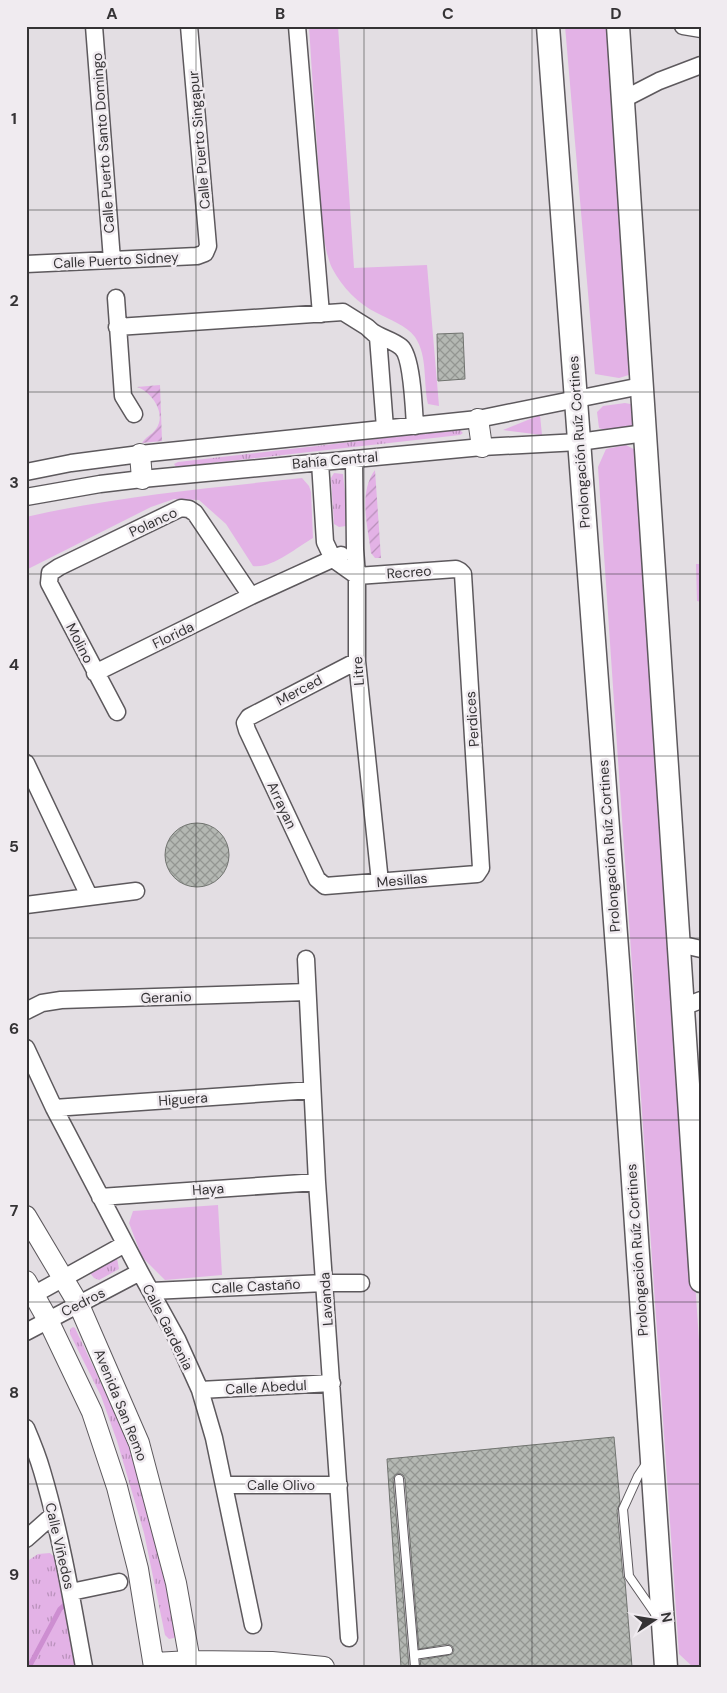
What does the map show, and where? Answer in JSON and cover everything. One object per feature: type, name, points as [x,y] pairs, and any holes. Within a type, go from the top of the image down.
[{"type":"main road","name":"Prolongación Ruíz Cortines","points":[[548,26],[619,975],[666,1667]]},
{"type":"main road","points":[[618,26],[679,944],[692,1003],[701,1281]]},
{"type":"street","name":"Calle Puerto Santo Domingo","points":[[94,26],[112,260]]},
{"type":"street","name":"Calle Puerto Singapur","points":[[189,26],[208,246],[205,254]]},
{"type":"street","points":[[297,26],[321,314]]},
{"type":"street","points":[[683,26],[701,29]]},
{"type":"street","points":[[622,100],[659,81],[701,65]]},
{"type":"street","name":"Calle Puerto Sidney","points":[[26,264],[197,256],[205,254]]},
{"type":"street","points":[[116,298],[123,396],[134,414]]},
{"type":"street","points":[[117,328],[343,312],[372,332],[403,348],[409,364],[415,426]]},
{"type":"street","points":[[372,332],[385,428]]},
{"type":"street","name":"Bahía Central","points":[[26,472],[71,463],[140,454],[478,419],[641,386]]},
{"type":"street","points":[[478,419],[482,447]]},
{"type":"street","name":"Bahía Central","points":[[26,497],[142,479],[482,447],[579,442],[645,434]]},
{"type":"street","points":[[140,454],[142,479]]},
{"type":"street","name":"Litre","points":[[354,458],[357,576],[356,660],[380,882]]},
{"type":"street","points":[[320,462],[325,542],[333,559],[357,576]]},
{"type":"street","name":"Polanco","points":[[50,573],[181,508],[189,509],[195,513],[251,596]]},
{"type":"street","name":"Florida","points":[[96,673],[251,596],[355,549]]},
{"type":"street","name":"Recreo","points":[[357,576],[456,569],[460,571]]},
{"type":"street","name":"Perdices","points":[[460,571],[463,574],[481,868]]},
{"type":"street","name":"Molino","points":[[50,573],[49,583],[117,712]]},
{"type":"street","name":"Merced","points":[[246,723],[249,717],[356,660]]},
{"type":"street","name":"Arrayan","points":[[246,723],[247,730],[304,853],[321,884]]},
{"type":"street","points":[[26,763],[89,896]]},
{"type":"street","name":"Mesillas","points":[[321,884],[325,886],[472,875],[477,874],[481,868]]},
{"type":"street","points":[[26,905],[136,891]]},
{"type":"street","points":[[679,944],[701,950]]},
{"type":"street","name":"Lavanda","points":[[306,960],[317,1182],[349,1638]]},
{"type":"street","name":"Geranio","points":[[26,1011],[42,1003],[61,1000],[307,992]]},
{"type":"street","name":"Calle Gardenia","points":[[26,1048],[54,1108],[100,1197],[177,1339],[200,1390],[214,1438],[253,1626]]},
{"type":"street","name":"Higuera","points":[[54,1108],[312,1090]]},
{"type":"street","name":"Haya","points":[[100,1197],[317,1182]]},
{"type":"street","name":"Avenida San Remo","points":[[26,1216],[79,1305],[139,1443],[176,1583],[191,1664]]},
{"type":"street","points":[[125,1244],[64,1278],[29,1292],[48,1320],[92,1412],[117,1487],[138,1569],[154,1665],[272,1662],[324,1667]]},
{"type":"street","name":"Cedros","points":[[26,1332],[140,1272]]},
{"type":"street","name":"Calle Castaño","points":[[151,1292],[325,1283],[362,1283]]},
{"type":"street","name":"Calle Abedul","points":[[200,1390],[332,1383]]},
{"type":"street","name":"Calle Viñedos","points":[[26,1428],[42,1470],[53,1515],[84,1667]]},
{"type":"street","name":"Calle Olivo","points":[[224,1485],[338,1485]]},
{"type":"street","points":[[26,1539],[53,1515]]},
{"type":"street","points":[[70,1592],[119,1582]]},
{"type":"lane","points":[[652,1450],[645,1468],[638,1476],[623,1509],[629,1576],[663,1625]]},
{"type":"lane","points":[[399,1479],[415,1667]]},
{"type":"lane","points":[[414,1655],[448,1650]]},
{"type":"green space","points":[[309,26],[338,26],[354,268],[427,265],[439,406],[428,404],[424,361],[415,337],[402,326],[357,300],[341,282],[332,268],[326,249],[321,212]]},
{"type":"green space","points":[[565,26],[609,26],[632,374],[619,378],[595,374]]},
{"type":"green space","points":[[160,385],[162,441],[142,443],[156,429],[160,417],[159,410],[153,399],[137,387]]},
{"type":"green space","points":[[625,403],[636,405],[635,429],[605,430],[599,428],[597,412],[603,406]]},
{"type":"green space","points":[[540,415],[542,435],[503,430]]},
{"type":"green space","points":[[460,430],[463,433],[460,435],[176,467],[174,464],[178,462]]},
{"type":"green space","points":[[626,445],[639,452],[701,1370],[701,1667],[693,1667],[679,1654],[598,467],[606,449]]},
{"type":"green space","points":[[375,470],[381,558],[375,558],[371,553],[366,521],[365,500],[370,479]]},
{"type":"green space","points":[[334,473],[343,474],[346,526],[339,527],[334,524],[331,478]]},
{"type":"green space","points":[[302,478],[309,486],[311,492],[313,538],[268,564],[253,566],[226,524],[199,500],[174,499],[151,507],[26,570],[26,517],[129,498]]},
{"type":"green space","points":[[696,564],[701,564],[701,602],[697,601]]},
{"type":"green space","points":[[218,1205],[222,1275],[165,1280],[142,1257],[129,1223],[133,1211]]},
{"type":"green space","points":[[111,1257],[117,1258],[119,1269],[99,1280],[94,1278],[90,1273],[91,1269]]},
{"type":"green space","points":[[73,1327],[134,1453],[159,1539],[176,1634],[174,1638],[169,1639],[165,1635],[144,1533],[117,1441],[101,1396],[70,1334],[70,1329]]},
{"type":"green space","points":[[50,1553],[61,1563],[78,1664],[75,1667],[26,1667],[26,1562],[38,1554]]},
{"type":"building","points":[[463,333],[465,379],[438,381],[437,334]]},
{"type":"building","points":[[191,823],[203,823],[220,832],[227,843],[229,855],[227,867],[220,878],[203,887],[191,887],[179,882],[170,873],[165,861],[165,849],[170,837],[179,828]]},
{"type":"building","points":[[614,1437],[620,1503],[617,1510],[632,1667],[421,1667],[420,1660],[449,1655],[454,1650],[448,1644],[419,1649],[405,1479],[399,1473],[393,1479],[409,1667],[401,1667],[387,1459]]},
{"type":"waterway","points":[[29,1667],[60,1609],[69,1601]]}]
